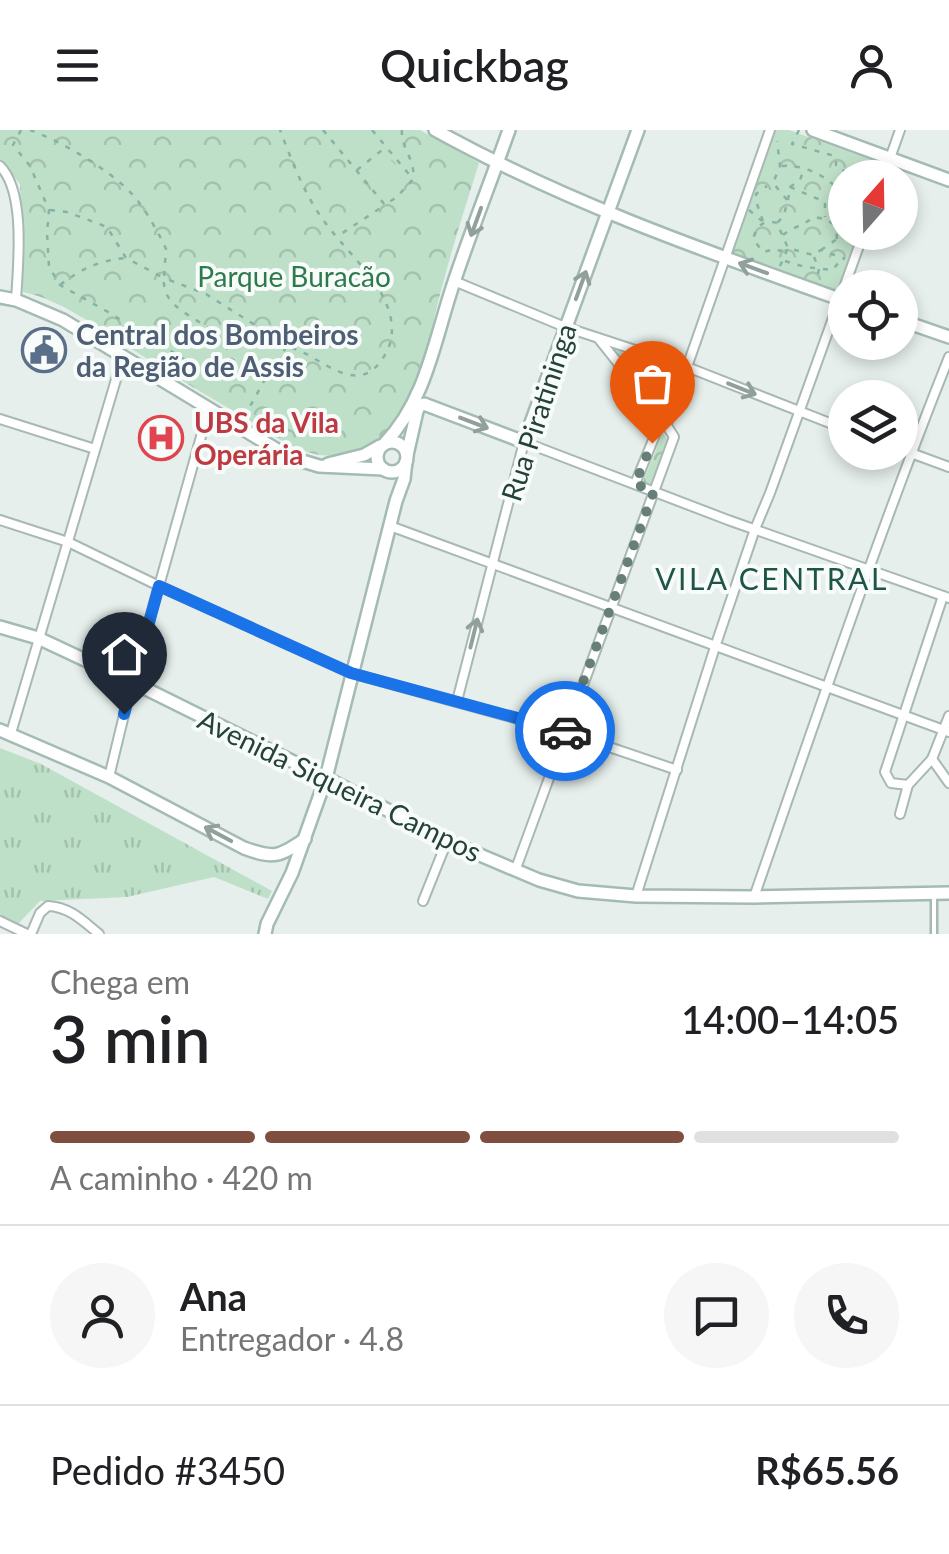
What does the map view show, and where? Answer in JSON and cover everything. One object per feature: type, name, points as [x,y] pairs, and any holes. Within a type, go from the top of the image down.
[{"type":"main road","points":[[435,130],[497,164],[608,214],[828,295]]},
{"type":"main road","points":[[396,502],[394,483],[376,458],[421,388],[454,281],[509,130]]},
{"type":"main road","name":"Rua Piratininga","points":[[524,442],[638,130]]},
{"type":"main road","points":[[813,130],[949,180]]},
{"type":"main road","points":[[0,296],[63,320],[278,452],[298,460],[319,466],[398,470],[407,458]]},
{"type":"main road","points":[[918,326],[949,336]]},
{"type":"main road","points":[[255,934],[266,929],[292,873],[326,778],[420,405],[524,442]]},
{"type":"main road","points":[[319,466],[396,442],[402,445],[407,458]]},
{"type":"main road","name":"Avenida Siqueira Campos","points":[[0,627],[38,638],[132,682],[447,841],[516,871],[578,890],[636,896],[754,897],[949,893]]},
{"type":"main road","points":[[6,732],[109,777],[262,855],[282,854],[306,839]]},
{"type":"street","points":[[890,158],[900,130]]},
{"type":"street","points":[[635,484],[671,412],[684,366],[772,136]]},
{"type":"street","points":[[0,166],[11,180],[15,198],[16,300]]},
{"type":"street","points":[[851,270],[858,250]]},
{"type":"street","points":[[454,281],[565,327],[684,366],[828,423]]},
{"type":"street","points":[[636,896],[714,647],[828,336]]},
{"type":"street","points":[[516,871],[674,437],[598,338]]},
{"type":"street","points":[[6,732],[123,356]]},
{"type":"street","points":[[918,433],[949,357]]},
{"type":"street","points":[[109,777],[209,408]]},
{"type":"street","points":[[0,420],[95,449]]},
{"type":"street","points":[[524,442],[946,597],[885,772],[891,783],[908,786]]},
{"type":"street","name":"Rua Piratininga","points":[[458,700],[524,442]]},
{"type":"street","points":[[918,456],[949,467]]},
{"type":"street","points":[[754,897],[904,470]]},
{"type":"street","points":[[0,520],[68,542],[351,673],[458,700],[678,770]]},
{"type":"street","points":[[390,526],[947,731]]},
{"type":"street","points":[[900,814],[908,786],[932,759],[947,731],[949,716]]},
{"type":"street","points":[[932,759],[949,783]]},
{"type":"street","points":[[423,901],[447,841]]},
{"type":"street","points":[[0,921],[29,934],[40,913],[48,906],[60,906],[99,934]]},
{"type":"lane","points":[[934,893],[934,934]]},
{"type":"path","points":[[20,130],[13,145],[30,166],[48,210],[49,267],[60,286],[195,366],[218,366],[232,359]]},
{"type":"path","points":[[30,130],[110,174],[134,196],[164,242],[164,289],[173,304],[220,337],[232,359],[268,374]]},
{"type":"path","points":[[48,210],[67,212],[107,227],[126,258],[206,294],[286,345],[340,373],[354,377],[366,374],[378,365],[390,346],[392,323],[385,299],[323,220],[280,130]]},
{"type":"path","points":[[323,130],[384,205]]},
{"type":"path","points":[[372,130],[413,179]]},
{"type":"path","points":[[337,236],[398,197],[413,179],[414,168],[401,139],[402,130]]},
{"type":"path","points":[[792,144],[798,130]]},
{"type":"path","points":[[772,136],[836,160]]},
{"type":"path","points":[[763,222],[756,194],[773,182],[780,166],[772,136]]},
{"type":"path","points":[[356,170],[386,147]]},
{"type":"path","points":[[867,160],[872,151]]},
{"type":"path","points":[[780,166],[791,165],[828,180]]},
{"type":"path","points":[[777,223],[784,217],[790,187],[800,180],[804,169]]},
{"type":"path","points":[[773,182],[788,202]]},
{"type":"path","points":[[751,184],[767,186]]},
{"type":"path","points":[[790,187],[825,202],[825,219]]},
{"type":"path","points":[[744,205],[763,222]]},
{"type":"path","points":[[783,235],[814,217],[828,221]]},
{"type":"path","points":[[772,275],[784,261],[788,248],[777,223],[763,222],[752,239],[763,252],[788,248],[813,255],[828,245]]},
{"type":"path","points":[[821,250],[853,264]]},
{"type":"path","points":[[813,255],[819,269],[814,290]]},
{"type":"path","points":[[60,286],[79,270],[126,258]]},
{"type":"path","points":[[784,261],[833,270],[842,258]]},
{"type":"path","points":[[238,426],[268,374],[280,364],[286,345]]},
{"type":"path","points":[[618,345],[671,412]]},
{"type":"path","points":[[658,358],[652,363],[677,395]]},
{"type":"path","points":[[647,400],[684,366]]},
{"type":"path","points":[[632,380],[640,373]]},
{"type":"green space","name":"Parque Buracão","points":[[0,130],[420,130],[479,163],[421,369],[411,397],[396,421],[363,448],[335,455],[311,453],[273,436],[78,315],[23,292],[20,184],[0,160]]},
{"type":"green space","points":[[347,130],[364,130],[406,177],[389,193],[339,137]]},
{"type":"green space","points":[[772,130],[789,130],[872,160],[828,160],[828,250],[854,250],[846,270],[828,270],[828,289],[729,254]]},
{"type":"green space","points":[[355,173],[378,200],[362,212],[341,184]]},
{"type":"green space","points":[[611,348],[674,373],[663,410]]},
{"type":"green space","points":[[663,433],[668,441],[652,487],[642,484]]},
{"type":"green space","points":[[0,748],[41,764],[272,891],[268,899],[214,877],[127,897],[40,901],[17,925],[0,918]]},
{"type":"way so far","points":[[565,731],[654,491],[635,484],[652,443]]},
{"type":"place","name":"Central dos Bombeiros da Região de Assis","points":[[44,350]]},
{"type":"place","name":"UBS da Vila Operária","points":[[161,438]]},
{"type":"district","name":"VILA CENTRAL","points":[[772,578]]},
{"type":"route","points":[[124,714],[159,586],[351,673],[565,731]]}]
